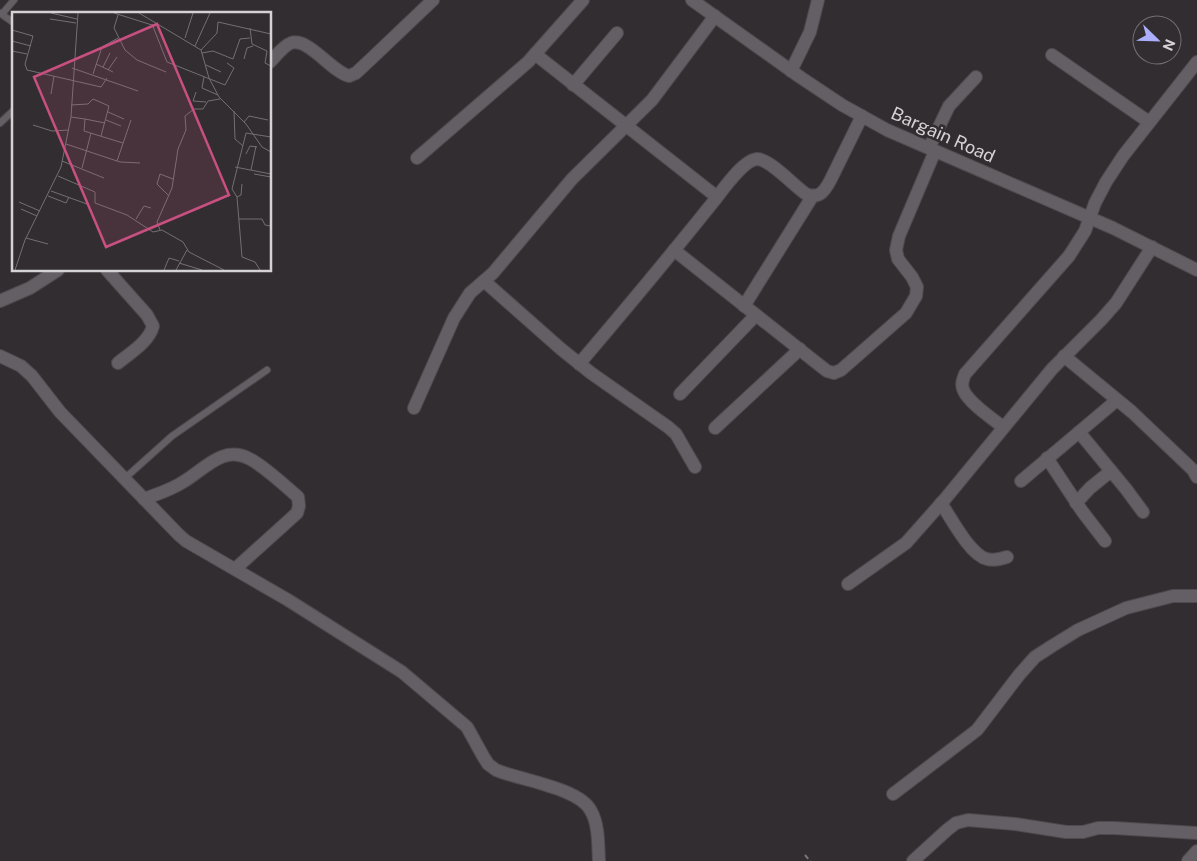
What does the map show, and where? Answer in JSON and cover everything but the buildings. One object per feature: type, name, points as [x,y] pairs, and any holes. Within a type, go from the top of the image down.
[{"type":"street","points":[[271,61],[290,43],[296,42],[304,45],[338,72],[349,76],[361,68],[434,0]]},
{"type":"street","points":[[417,158],[514,76],[583,0]]},
{"type":"street","name":"Bargain Road","points":[[692,0],[791,70],[887,130],[1089,218],[1197,270]]},
{"type":"street","points":[[791,70],[810,32],[818,0]]},
{"type":"street","points":[[414,408],[454,318],[470,293],[484,282],[572,179],[652,100],[715,16]]},
{"type":"street","points":[[573,84],[617,33]]},
{"type":"street","points":[[535,54],[717,197]]},
{"type":"street","points":[[1052,55],[1150,122]]},
{"type":"street","points":[[1003,427],[978,406],[963,390],[964,374],[1069,256],[1085,231],[1106,182],[1123,156],[1197,62]]},
{"type":"street","points":[[674,250],[827,371],[834,373],[841,370],[906,313],[912,305],[917,287],[912,277],[898,260],[896,250],[899,236],[949,106],[976,77]]},
{"type":"street","points":[[579,364],[740,170],[754,159],[761,159],[769,163],[797,188],[812,197],[818,196],[825,190],[862,116]]},
{"type":"street","points":[[744,306],[812,197]]},
{"type":"street","points":[[848,584],[906,543],[1030,394],[1116,303],[1152,247]]},
{"type":"street","points":[[0,301],[30,288],[56,271]]},
{"type":"street","points":[[108,271],[147,315],[153,326],[151,333],[118,363]]},
{"type":"street","points":[[484,282],[560,349],[676,434],[695,467]]},
{"type":"street","points":[[680,394],[756,314]]},
{"type":"street","points":[[715,428],[800,349]]},
{"type":"street","points":[[0,356],[21,366],[32,376],[60,412],[186,541],[391,664],[467,727],[488,764],[496,770],[570,793],[583,801],[591,809],[593,816],[599,861]]},
{"type":"street","points":[[1064,356],[1132,412],[1193,470],[1197,477]]},
{"type":"street","points":[[1022,481],[1117,400]]},
{"type":"street","points":[[1079,432],[1143,512]]},
{"type":"street","points":[[144,499],[183,482],[209,462],[219,458],[231,454],[251,459],[298,497],[299,506],[297,512],[235,569]]},
{"type":"street","points":[[1047,458],[1076,503],[1105,541]]},
{"type":"street","points":[[1076,503],[1090,488],[1112,471]]},
{"type":"street","points":[[941,503],[977,554],[992,560],[1007,557]]},
{"type":"street","points":[[893,794],[977,730],[1035,657],[1078,630],[1126,608],[1174,596],[1197,596]]},
{"type":"street","points":[[913,861],[956,823],[968,820],[1005,823],[1066,832],[1114,828],[1197,834]]},
{"type":"street","points":[[1188,861],[1197,851]]},
{"type":"lane","points":[[12,21],[1,13],[14,0]]},
{"type":"lane","points":[[0,123],[12,112]]},
{"type":"lane","points":[[124,478],[172,436],[267,370]]},
{"type":"path","points":[[804,855],[810,861]]}]
